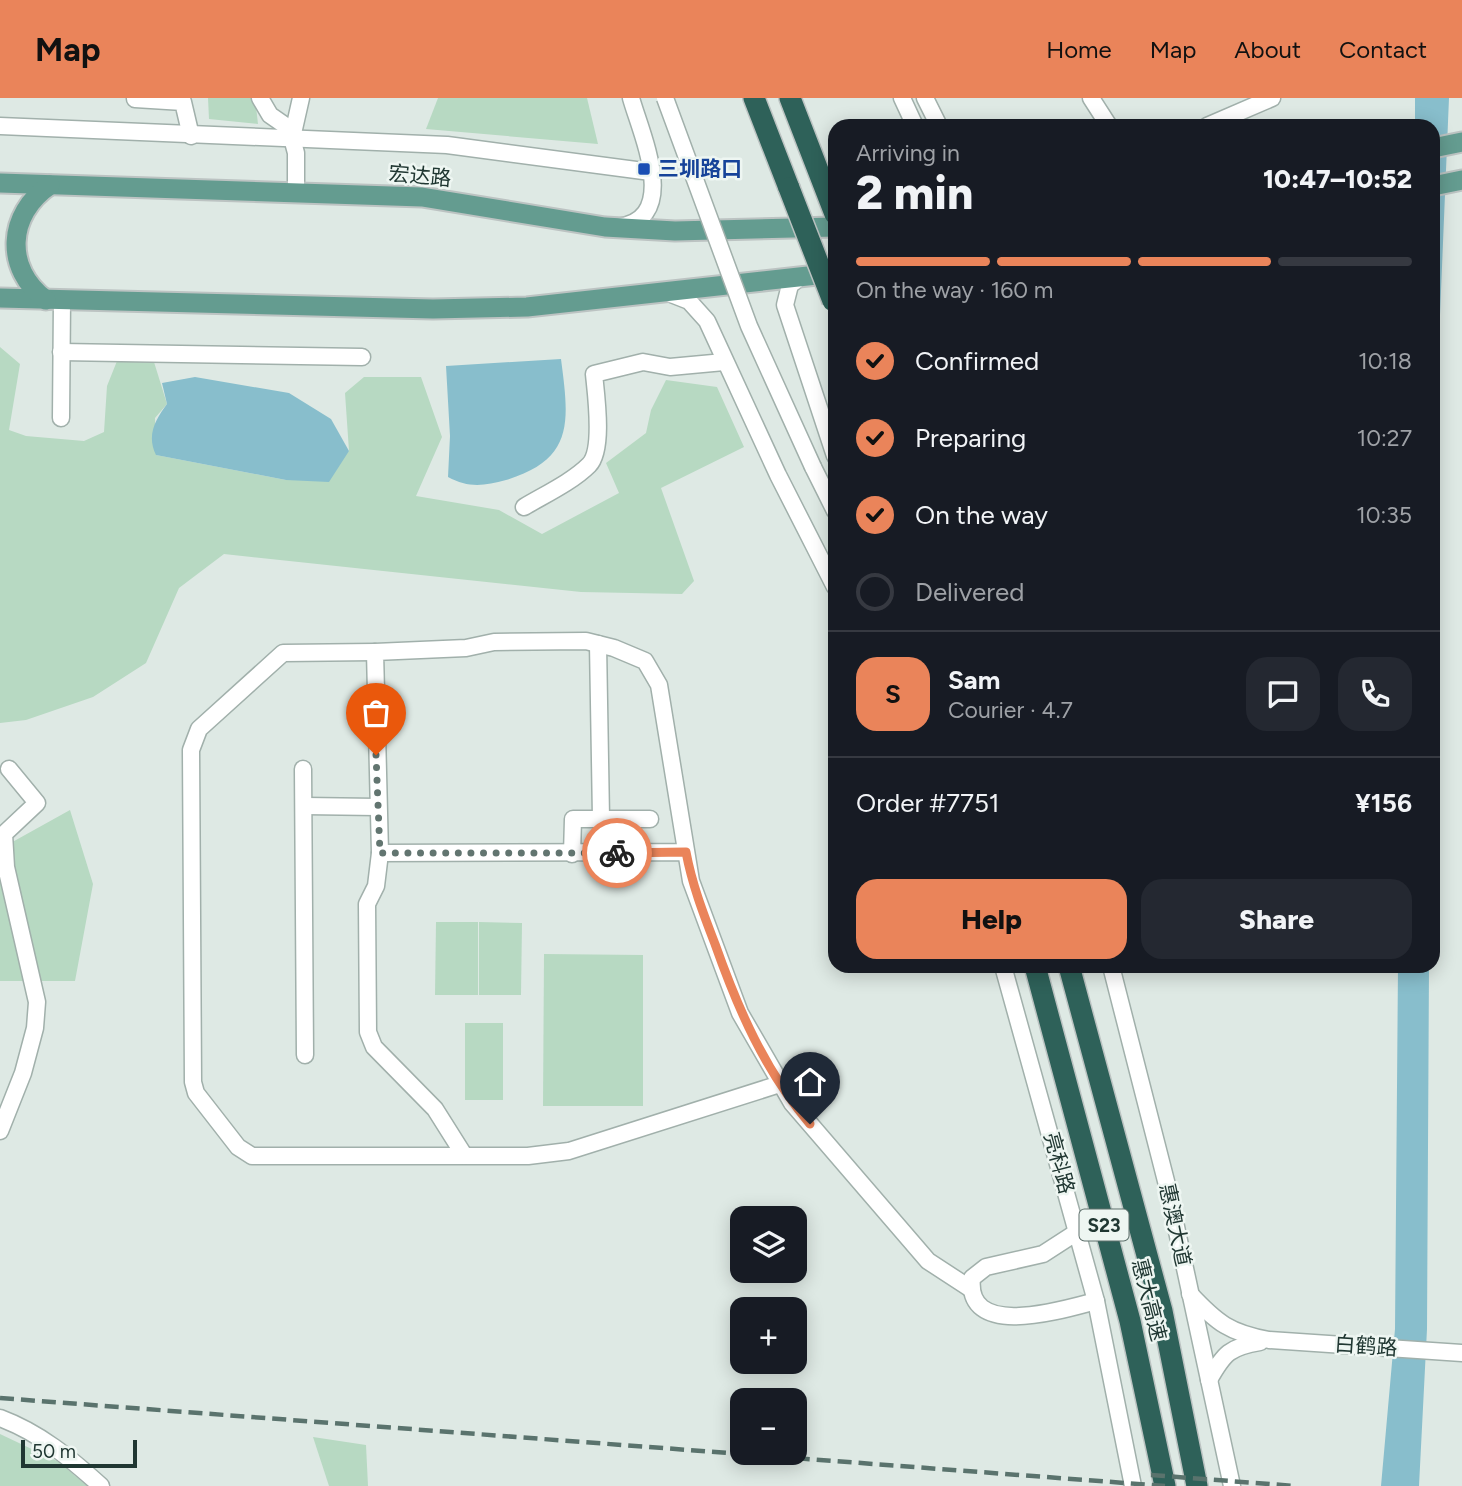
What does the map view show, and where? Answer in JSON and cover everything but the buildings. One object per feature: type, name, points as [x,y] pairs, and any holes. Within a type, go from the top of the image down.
[{"type":"highway","points":[[754,98],[828,289]]},
{"type":"highway","points":[[790,98],[828,194]]},
{"type":"highway","name":"惠大高速","points":[[1037,973],[1130,1321],[1165,1486]]},
{"type":"highway","name":"惠大高速","points":[[1071,973],[1162,1311],[1197,1486]]},
{"type":"main road","points":[[1440,147],[1462,142]]},
{"type":"main road","points":[[1440,185],[1462,180]]},
{"type":"main road","name":"宏达路","points":[[0,183],[422,197],[605,227],[675,231],[828,227]]},
{"type":"main road","points":[[50,185],[27,206],[15,236],[16,257],[24,277],[54,300]]},
{"type":"main road","points":[[0,298],[433,309],[527,307],[828,274]]},
{"type":"street","points":[[260,98],[270,115],[293,134]]},
{"type":"street","points":[[296,194],[293,134],[301,98]]},
{"type":"street","points":[[605,227],[632,223],[646,212],[653,196],[652,172],[631,98]]},
{"type":"street","points":[[665,98],[749,326],[828,497]]},
{"type":"street","points":[[902,98],[912,119]]},
{"type":"street","points":[[925,98],[936,119]]},
{"type":"street","points":[[1090,98],[1104,119]]},
{"type":"street","points":[[1223,119],[1272,98]]},
{"type":"street","points":[[135,99],[183,102],[191,136]]},
{"type":"street","points":[[0,126],[191,136],[293,134],[447,145],[652,172]]},
{"type":"street","points":[[802,276],[786,291],[785,305],[828,435]]},
{"type":"street","points":[[650,292],[670,293],[696,307],[707,321],[724,362],[828,573]]},
{"type":"street","points":[[54,300],[61,352],[61,418]]},
{"type":"street","points":[[61,352],[362,357]]},
{"type":"street","points":[[524,507],[590,464],[596,448],[594,374],[643,362],[670,366],[724,362]]},
{"type":"street","points":[[780,1084],[569,1151],[528,1156],[252,1156],[238,1147],[196,1093],[193,1082],[191,750],[199,729],[283,653],[375,652],[466,648],[494,642],[586,641],[645,661],[659,685],[691,881],[740,1013],[792,1103],[928,1261],[971,1289]]},
{"type":"street","points":[[598,644],[601,818]]},
{"type":"street","points":[[375,652],[380,853],[376,886],[367,904],[368,1032],[374,1047],[435,1110],[464,1155]]},
{"type":"street","points":[[0,1130],[23,1073],[35,1028],[37,1002],[6,867],[4,834],[37,803],[9,769]]},
{"type":"street","points":[[303,769],[305,1055]]},
{"type":"street","points":[[305,806],[377,807]]},
{"type":"street","points":[[572,853],[573,819],[650,819]]},
{"type":"street","points":[[380,853],[686,852]]},
{"type":"street","name":"亮科路","points":[[1005,973],[1096,1301],[1133,1486]]},
{"type":"street","name":"惠澳大道","points":[[1113,973],[1167,1185],[1232,1486]]},
{"type":"street","points":[[1077,1232],[1043,1254],[986,1267],[972,1278],[971,1289],[976,1305],[987,1313],[1012,1316],[1060,1311],[1096,1301]]},
{"type":"street","points":[[1190,1294],[1224,1328],[1243,1336],[1269,1340]]},
{"type":"street","points":[[1209,1380],[1219,1361],[1234,1347],[1269,1340]]},
{"type":"street","name":"白鹤路","points":[[1269,1340],[1459,1352]]},
{"type":"street","points":[[0,1418],[37,1434],[61,1450],[101,1486]]},
{"type":"green space","points":[[208,98],[255,98],[258,124],[209,119]]},
{"type":"green space","points":[[438,98],[587,98],[598,144],[426,129]]},
{"type":"green space","points":[[0,347],[20,364],[9,430],[26,436],[84,441],[104,432],[107,386],[117,361],[134,357],[154,362],[167,404],[155,418],[156,455],[286,480],[349,451],[345,393],[364,377],[421,377],[442,437],[416,496],[499,510],[542,534],[619,493],[606,463],[646,433],[651,410],[666,380],[717,387],[744,447],[661,488],[694,581],[682,594],[581,592],[224,554],[179,588],[146,663],[93,697],[26,720],[0,723]]},
{"type":"green space","points":[[70,810],[93,884],[75,981],[0,981],[0,843],[7,845]]},
{"type":"green space","points":[[436,922],[478,922],[478,995],[435,995]]},
{"type":"green space","points":[[479,922],[522,923],[521,995],[479,995]]},
{"type":"green space","points":[[544,954],[643,955],[643,1106],[543,1106]]},
{"type":"green space","points":[[465,1023],[503,1023],[503,1100],[465,1100]]},
{"type":"green space","points":[[0,1434],[59,1462],[87,1486],[0,1486]]},
{"type":"green space","points":[[313,1437],[366,1445],[368,1486],[329,1486]]},
{"type":"water","points":[[1415,98],[1449,98],[1440,315],[1440,119],[1415,119]]},
{"type":"water","points":[[561,359],[565,419],[556,449],[545,461],[529,471],[490,484],[469,484],[448,477],[450,436],[446,366]]},
{"type":"water","points":[[195,377],[289,393],[331,419],[349,451],[329,482],[286,480],[156,455],[152,434],[156,421],[167,404],[162,383]]},
{"type":"water","points":[[1398,973],[1429,973],[1427,1329],[1419,1486],[1381,1486],[1395,1329]]},
{"type":"railway","points":[[0,1398],[1165,1486]]},
{"type":"railway","points":[[1151,1475],[1295,1486]]},
{"type":"way so far","points":[[376,755],[380,853],[617,853]]},
{"type":"place","name":"三圳路口","points":[[644,169]]},
{"type":"route","points":[[617,853],[686,852],[691,881],[740,1013],[775,1077],[810,1124]]}]
